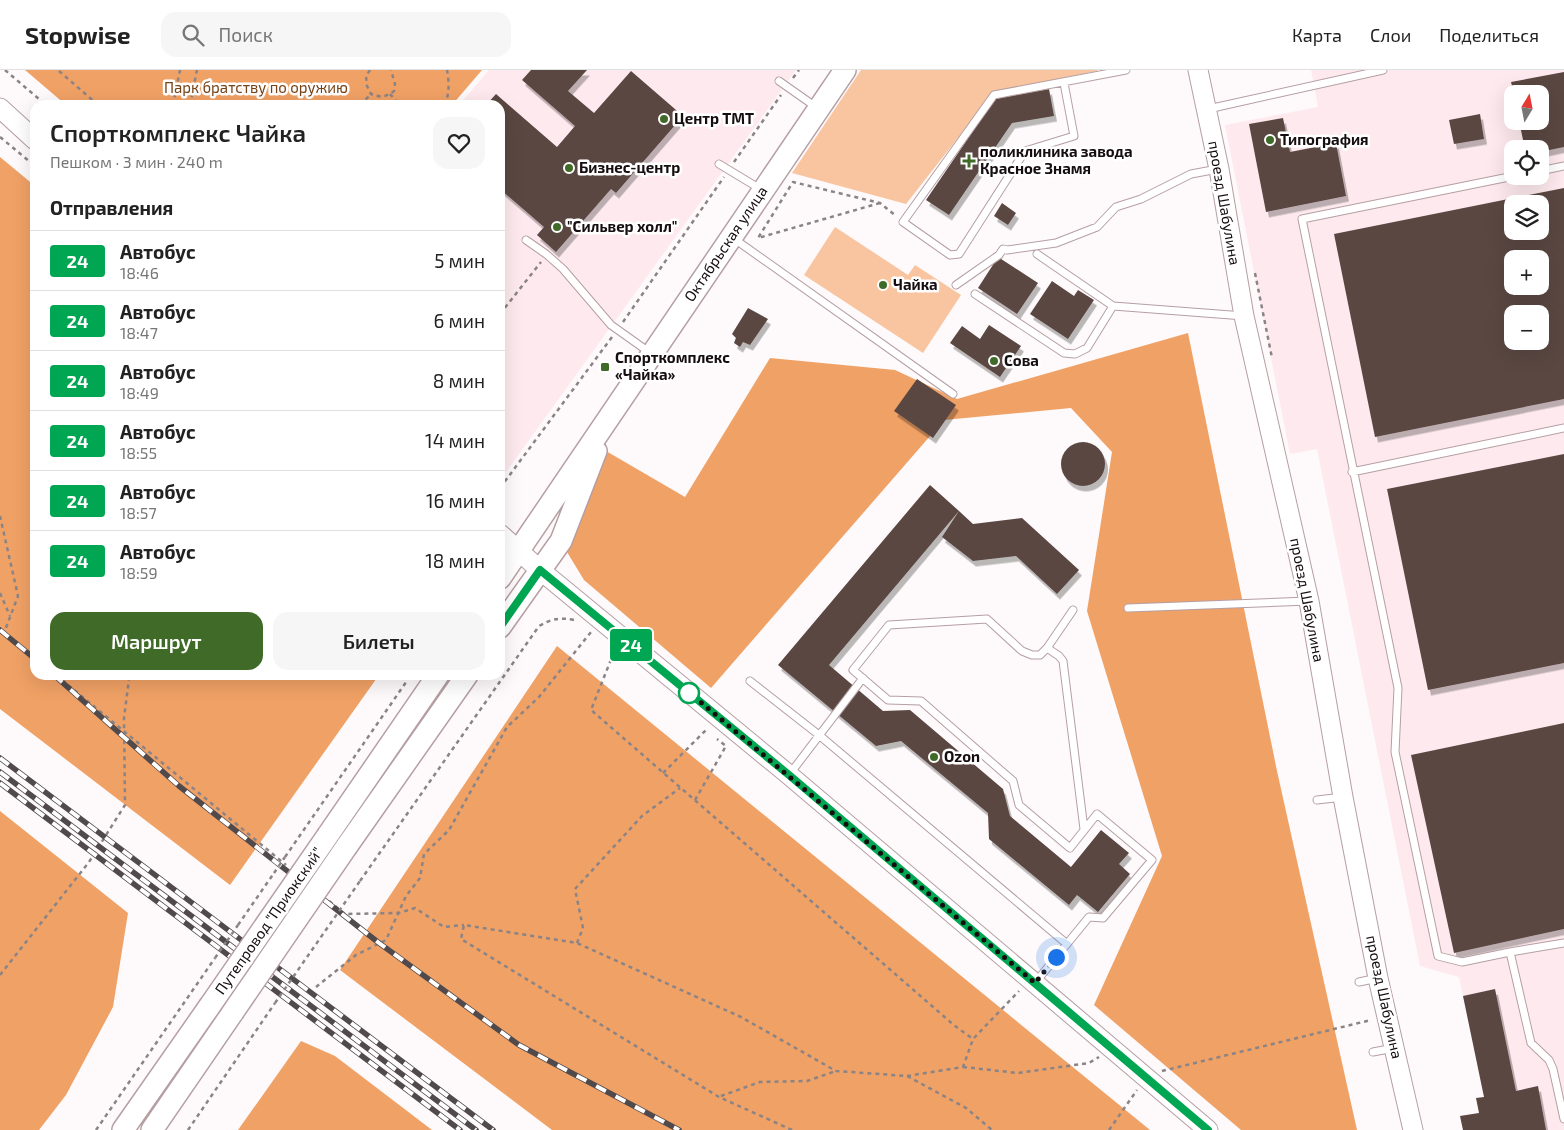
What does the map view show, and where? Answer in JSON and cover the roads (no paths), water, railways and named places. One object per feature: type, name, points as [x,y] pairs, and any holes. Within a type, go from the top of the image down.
[{"type":"main road","name":"Октябрьская улица","points":[[505,570],[844,70]]},
{"type":"main road","name":"Октябрьская улица","points":[[505,620],[561,541],[608,419]]},
{"type":"main road","name":"Путепровод \"Приокский\"","points":[[123,1130],[435,680]]},
{"type":"main road","name":"Путепровод \"Приокский\"","points":[[152,1130],[463,680]]},
{"type":"street","name":"проезд Шабулина","points":[[1198,70],[1219,169],[1244,316],[1309,600],[1343,797],[1378,978],[1413,1130]]},
{"type":"street","points":[[0,108],[30,135]]},
{"type":"street","points":[[505,538],[540,570],[789,775],[1208,1130]]},
{"type":"lane","points":[[1064,83],[1074,136],[1025,150],[959,254],[950,255],[903,222],[994,96],[1124,70]]},
{"type":"lane","points":[[1207,109],[1383,70]]},
{"type":"lane","points":[[779,81],[818,109]]},
{"type":"lane","points":[[719,164],[762,190]]},
{"type":"lane","points":[[1549,169],[1564,166]]},
{"type":"lane","points":[[956,285],[1003,250],[1056,243],[1097,227],[1116,206],[1141,199],[1191,174],[1219,169]]},
{"type":"lane","points":[[1504,178],[1302,219],[1352,472],[1398,688],[1395,752],[1438,956],[1462,962],[1564,943]]},
{"type":"lane","points":[[732,237],[953,394]]},
{"type":"lane","points":[[526,240],[563,269],[617,330],[652,354]]},
{"type":"lane","points":[[1037,254],[1113,306],[1244,316]]},
{"type":"lane","points":[[976,294],[1064,353],[1075,354],[1087,348],[1113,306]]},
{"type":"lane","points":[[1352,472],[1564,428]]},
{"type":"lane","points":[[1128,608],[1309,600]]},
{"type":"lane","points":[[1033,981],[1090,917],[1103,918],[1152,860],[1097,814],[1070,848],[1019,805],[1013,781],[921,701],[888,700],[853,670],[889,625],[987,619],[1022,651],[1032,655],[1040,655],[1047,648],[1073,610]]},
{"type":"lane","points":[[1047,648],[1063,661],[1084,830]]},
{"type":"lane","points":[[789,775],[863,678]]},
{"type":"lane","points":[[750,681],[819,735],[1067,944]]},
{"type":"lane","points":[[1317,800],[1343,797]]},
{"type":"lane","points":[[1510,952],[1532,1043],[1549,1060],[1553,1069],[1561,1091],[1564,1119]]},
{"type":"lane","points":[[1359,982],[1378,978]]},
{"type":"lane","points":[[1373,1052],[1394,1048]]},
{"type":"railway","points":[[0,630],[30,655]]},
{"type":"railway","points":[[60,680],[179,786],[379,943],[519,1045],[679,1130]]},
{"type":"railway","points":[[0,758],[493,1130]]},
{"type":"railway","points":[[0,772],[476,1130]]},
{"type":"railway","points":[[0,783],[460,1130]]},
{"type":"place","name":"Центр ТМТ","points":[[664,119]]},
{"type":"place","name":"Типография","points":[[1270,140]]},
{"type":"place","name":"поликлиника завода Красное Знамя","points":[[969,161]]},
{"type":"place","name":"Бизнес-центр","points":[[569,168]]},
{"type":"place","name":"\"Сильвер холл\"","points":[[557,227]]},
{"type":"place","name":"Чайка","points":[[883,285]]},
{"type":"place","name":"Сова","points":[[994,361]]},
{"type":"place","name":"Спорткомплекс «Чайка»","points":[[605,367]]},
{"type":"place","name":"Ozon","points":[[934,757]]},
{"type":"park label","name":"Парк братству по оружию","points":[[256,88]]}]
